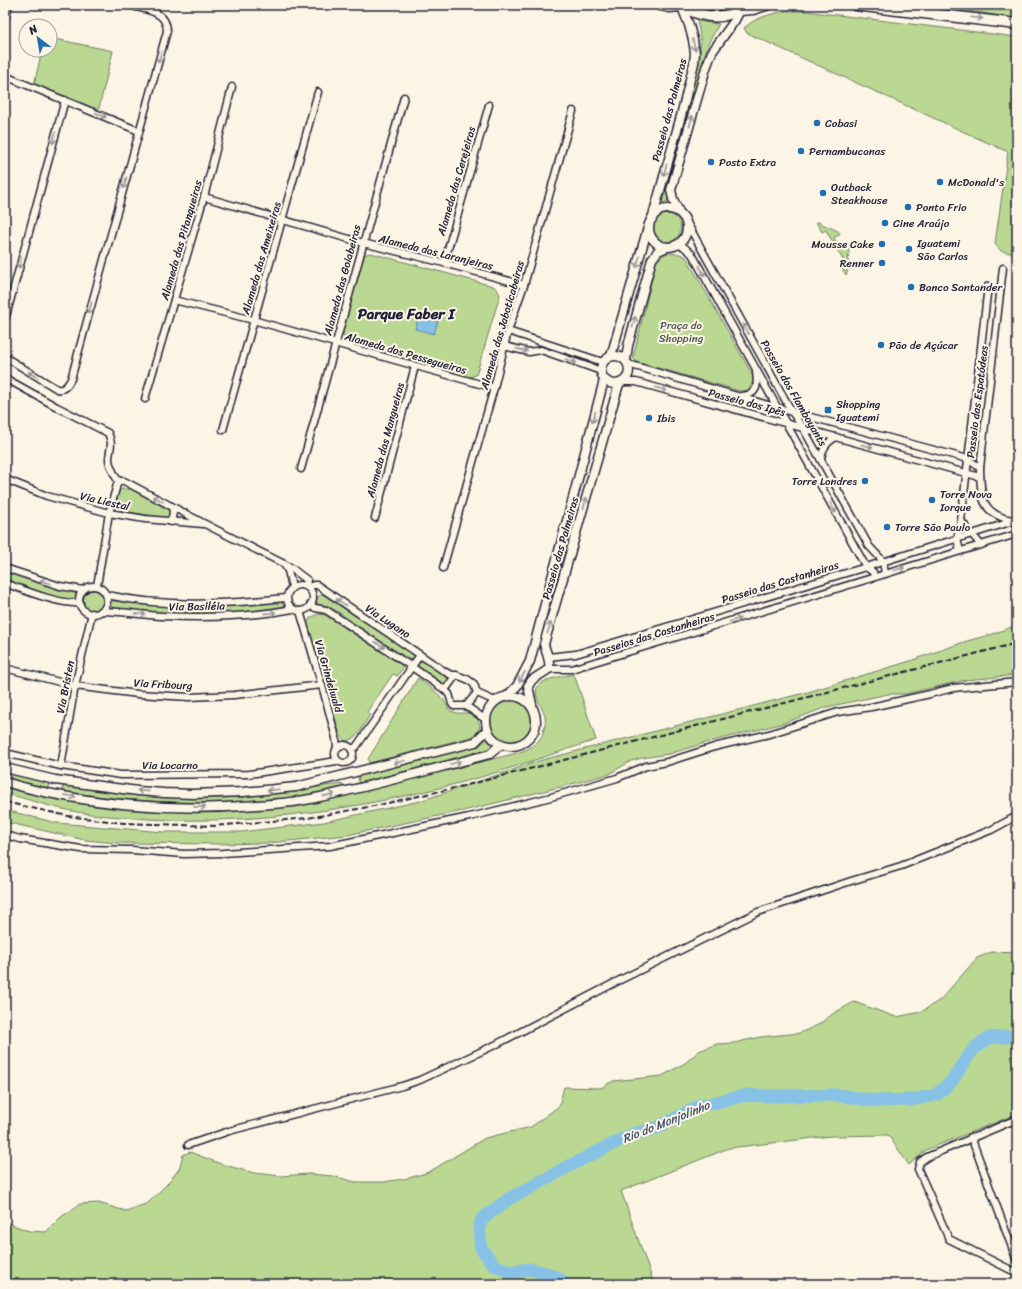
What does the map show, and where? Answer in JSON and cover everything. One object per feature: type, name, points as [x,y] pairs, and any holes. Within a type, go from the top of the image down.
[{"type":"main road","points":[[681,6],[698,15],[713,17],[728,15],[743,7],[753,8],[766,5]]},
{"type":"main road","points":[[855,5],[1017,24]]},
{"type":"street","points":[[5,19],[9,5]]},
{"type":"street","points":[[5,357],[53,388],[62,390],[69,382],[138,131],[167,34],[167,28],[164,20],[158,14],[127,5]]},
{"type":"street","points":[[656,5],[669,8],[681,6]]},
{"type":"street","name":"Passeio das Palmeiras","points":[[611,356],[681,116],[694,63],[695,53],[693,40],[689,25],[681,6]]},
{"type":"street","points":[[627,362],[619,356],[611,356],[603,362],[601,371],[604,380],[611,384],[621,383],[626,379],[629,372],[627,362],[628,346],[652,259],[658,251],[676,245],[687,233],[686,221],[679,212],[671,190],[712,52],[743,7]]},
{"type":"street","points":[[5,76],[138,131]]},
{"type":"street","name":"Alameda das Pitanqueiras","points":[[145,399],[204,197],[232,87]]},
{"type":"street","name":"Alameda das Ameixeiras","points":[[223,430],[318,92]]},
{"type":"street","name":"Alameda das Goiabeiras","points":[[301,469],[404,97]]},
{"type":"street","points":[[5,320],[65,100]]},
{"type":"street","name":"Alameda das Cerejeiras","points":[[444,263],[488,105]]},
{"type":"street","name":"Alameda das Jaboticabeiras","points":[[443,568],[494,388],[508,331],[524,285],[573,111]]},
{"type":"street","name":"Alameda das Laranjeiras","points":[[204,197],[363,244],[444,263],[524,285]]},
{"type":"street","points":[[667,247],[655,242],[651,237],[649,231],[651,221],[656,213],[661,210],[667,209],[679,212]]},
{"type":"street","name":"Passeio dos Flamboyants","points":[[686,221],[779,389],[821,459],[869,546],[883,561]]},
{"type":"street","name":"Passeio dos Flamboyants","points":[[676,245],[683,246],[692,254],[857,551],[863,568],[873,572],[874,577]]},
{"type":"street","name":"Passeio das Espatódeas","points":[[1003,268],[980,468],[980,493],[987,508],[1000,517],[1015,520]]},
{"type":"street","name":"Passeio das Espatódeas","points":[[957,539],[988,286]]},
{"type":"street","name":"Alameda dos Pessegueiros","points":[[174,300],[253,320],[494,388]]},
{"type":"street","points":[[508,331],[603,362]]},
{"type":"street","points":[[541,350],[543,342]]},
{"type":"street","points":[[504,346],[529,352],[541,350],[601,371]]},
{"type":"street","name":"Passeio dos Ipês","points":[[627,362],[792,412],[968,459]]},
{"type":"street","name":"Alameda das Mangueiras","points":[[375,518],[415,366]]},
{"type":"street","points":[[738,396],[746,396],[753,393],[757,388],[758,383],[755,367]]},
{"type":"street","points":[[5,378],[108,433],[112,440],[109,460],[118,481],[109,513],[97,586]]},
{"type":"street","name":"Passeio das Palmeiras","points":[[508,696],[517,686],[530,661],[604,380]]},
{"type":"street","name":"Passeio dos Ipês","points":[[621,383],[636,382],[980,477]]},
{"type":"street","name":"Passeio das Palmeiras","points":[[549,669],[551,664],[544,644],[621,383]]},
{"type":"street","points":[[770,393],[775,394],[779,389]]},
{"type":"street","points":[[754,414],[757,402]]},
{"type":"street","points":[[819,432],[821,420]]},
{"type":"street","points":[[845,440],[851,428]]},
{"type":"street","points":[[821,459],[822,450],[826,444],[836,437]]},
{"type":"street","points":[[804,456],[808,448],[813,446]]},
{"type":"street","points":[[925,462],[929,448]]},
{"type":"street","points":[[968,459],[980,468]]},
{"type":"street","name":"Via Liestal","points":[[5,479],[47,496],[109,513],[171,522],[205,524]]},
{"type":"street","points":[[118,481],[124,481],[296,570],[308,580],[307,587]]},
{"type":"street","points":[[171,522],[173,513],[172,506]]},
{"type":"street","name":"Passeio das Castanheiras","points":[[547,654],[576,654],[863,568],[1015,520]]},
{"type":"street","points":[[960,521],[981,544]]},
{"type":"street","points":[[991,528],[995,540]]},
{"type":"street","name":"Passeios das Castanheiras","points":[[549,669],[572,669],[1017,534]]},
{"type":"street","points":[[957,539],[960,551]]},
{"type":"street","points":[[857,551],[869,546]]},
{"type":"street","points":[[883,561],[885,574]]},
{"type":"street","points":[[284,564],[288,571],[292,587]]},
{"type":"street","points":[[5,568],[60,586],[83,590],[92,586],[97,586],[104,590],[107,595],[106,605],[102,611],[92,613],[84,610],[80,603],[83,590]]},
{"type":"street","points":[[862,581],[863,568]]},
{"type":"street","points":[[5,583],[58,600],[74,604],[80,603]]},
{"type":"street","points":[[299,584],[307,587],[311,591],[313,598],[310,605],[304,610],[293,609],[289,606],[286,598],[289,590],[299,584]]},
{"type":"street","name":"Via Lugano","points":[[307,587],[314,585],[317,586],[451,675],[456,675],[467,679],[474,684],[477,693],[495,701]]},
{"type":"street","name":"Via Basiléia","points":[[107,595],[149,602],[190,604],[250,602],[286,598]]},
{"type":"street","points":[[310,605],[315,608],[326,610],[445,690],[449,694],[454,706],[466,706],[485,719]]},
{"type":"street","name":"Via Basiléia","points":[[102,611],[191,617],[257,614],[293,609]]},
{"type":"street","name":"Via Grindelwald","points":[[300,610],[322,685],[336,738],[337,748]]},
{"type":"street","name":"Via Bristen","points":[[61,766],[75,686],[92,613]]},
{"type":"street","points":[[530,661],[537,655],[547,654]]},
{"type":"street","points":[[576,654],[578,667]]},
{"type":"street","points":[[351,749],[356,747],[420,655]]},
{"type":"street","name":"Via Fribourg","points":[[5,668],[75,686],[138,694],[189,697],[234,695],[322,685]]},
{"type":"street","points":[[533,709],[522,698],[508,696],[495,701],[489,708],[485,719],[487,730],[492,739],[506,746],[516,746],[527,741],[536,726],[535,714],[528,689],[529,683],[549,669]]},
{"type":"street","points":[[445,690],[456,675]]},
{"type":"street","points":[[5,835],[20,839],[81,849],[132,850],[184,854],[330,846],[474,816],[551,798],[617,778],[646,766],[667,762],[714,747],[769,734],[838,712],[886,704],[953,688],[1017,682]]},
{"type":"street","points":[[466,706],[477,693]]},
{"type":"street","points":[[5,768],[55,780],[144,792],[192,794],[268,791],[296,787],[475,742],[487,730]]},
{"type":"street","points":[[5,782],[52,794],[115,803],[220,808],[304,801],[490,754],[501,744]]},
{"type":"street","points":[[345,745],[351,749],[353,755],[350,761],[345,763],[337,761],[335,753],[337,748],[345,745]]},
{"type":"street","name":"Via Locarno","points":[[5,753],[61,766],[121,775],[249,774],[337,761]]},
{"type":"street","points":[[350,774],[353,789]]},
{"type":"street","points":[[52,794],[55,780]]},
{"type":"street","points":[[188,1145],[229,1131],[420,1080],[497,1044],[622,979],[758,912],[901,866],[992,830],[1017,816]]},
{"type":"street","points":[[1017,1119],[971,1137],[923,1159],[918,1168],[947,1236],[952,1241],[1017,1273]]},
{"type":"street","points":[[971,1137],[1017,1261]]},
{"type":"green space","points":[[917,5],[1017,5],[1017,19],[983,13]]},
{"type":"green space","points":[[785,11],[805,11],[1017,37],[1017,267],[1015,254],[1001,251],[995,244],[1008,152],[747,33],[744,28],[763,17]]},
{"type":"green space","points":[[697,21],[719,24],[709,42],[704,57],[667,189],[668,201],[658,204],[699,63],[700,42]]},
{"type":"green space","points":[[58,40],[113,51],[98,112],[34,85],[40,58],[58,58]]},
{"type":"green space","points":[[667,214],[677,218],[681,228],[677,238],[667,242],[657,238],[653,228],[657,218]]},
{"type":"green space","points":[[816,222],[838,231],[840,234],[834,238],[841,249],[846,246],[849,251],[846,275],[840,265],[844,262],[826,230],[822,232]]},
{"type":"green space","points":[[371,253],[493,286],[497,289],[500,295],[476,375],[469,377],[353,345],[347,342],[344,338],[343,331],[364,256]]},
{"type":"green space","name":"Praça do Shopping","points":[[668,253],[680,254],[686,257],[752,374],[754,379],[749,390],[740,391],[637,362],[633,358],[656,262],[663,255]]},
{"type":"green space","points":[[122,489],[131,489],[169,510],[171,512],[170,516],[167,518],[122,511],[116,503],[116,497]]},
{"type":"green space","points":[[5,571],[75,593],[77,598],[75,600],[69,600],[34,592],[5,581]]},
{"type":"green space","points":[[94,590],[102,593],[105,601],[102,609],[94,612],[86,609],[83,601],[86,593]]},
{"type":"green space","points":[[322,594],[415,655],[416,656],[414,659],[411,660],[407,658],[329,606],[318,604],[316,601],[317,598]]},
{"type":"green space","points":[[112,601],[163,605],[282,601],[284,609],[221,614],[158,613],[116,609],[110,604]]},
{"type":"green space","points":[[318,614],[325,615],[402,665],[403,668],[397,676],[393,674],[367,712],[370,715],[357,735],[345,741],[340,735],[307,624],[310,618]]},
{"type":"green space","points":[[1017,625],[1017,675],[966,680],[905,694],[888,694],[827,707],[784,723],[705,743],[669,754],[631,761],[609,774],[564,786],[467,810],[347,835],[269,843],[117,843],[85,840],[5,822],[5,810],[57,823],[163,832],[241,832],[324,822],[420,801],[542,760],[808,692],[907,662]]},
{"type":"green space","points":[[421,659],[448,677],[449,680],[447,684],[444,684],[418,666],[416,664]]},
{"type":"green space","points":[[574,674],[596,740],[480,777],[424,792],[307,813],[227,820],[148,819],[81,813],[5,793],[5,785],[110,805],[298,804],[336,798],[528,749],[540,739],[545,724],[545,716],[536,692],[537,688],[546,681]]},
{"type":"green space","points":[[418,678],[439,695],[451,711],[458,713],[470,713],[476,716],[480,727],[475,736],[369,763],[368,759]]},
{"type":"green space","points":[[515,699],[520,700],[527,705],[532,712],[532,730],[527,737],[520,742],[507,743],[502,742],[495,737],[490,730],[489,717],[490,712],[495,705],[502,700]]},
{"type":"green space","points":[[488,740],[492,747],[480,753],[359,783],[358,776],[479,746]]},
{"type":"green space","points":[[5,772],[46,782],[49,783],[50,786],[46,788],[5,778]]},
{"type":"green space","points":[[338,784],[343,785],[343,789],[272,800],[213,803],[163,802],[114,798],[65,792],[62,788],[66,786],[154,796],[220,798],[302,790]]},
{"type":"green space","points":[[992,952],[1017,953],[1017,1114],[926,1150],[909,1165],[888,1135],[831,1136],[729,1148],[621,1191],[654,1284],[5,1284],[5,1222],[29,1231],[46,1232],[61,1217],[80,1204],[98,1203],[126,1211],[148,1203],[167,1184],[179,1169],[183,1155],[190,1152],[221,1164],[254,1173],[281,1176],[309,1174],[333,1176],[355,1182],[384,1182],[409,1178],[429,1172],[485,1138],[531,1127],[559,1106],[564,1087],[601,1088],[613,1081],[662,1076],[685,1063],[699,1051],[717,1044],[734,1043],[760,1037],[800,1033],[818,1025],[834,1013],[854,1002],[896,1017],[921,1012],[940,1000],[977,958]]},
{"type":"water","points":[[419,316],[438,321],[434,334],[415,329]]},
{"type":"waterway","name":"Rio do Monjolinho","points":[[563,1284],[561,1280],[547,1273],[529,1269],[510,1272],[494,1265],[481,1248],[479,1228],[482,1219],[510,1198],[567,1167],[633,1134],[657,1128],[699,1106],[747,1095],[837,1095],[877,1101],[911,1100],[936,1095],[952,1081],[969,1055],[977,1046],[988,1038],[1017,1036]]},
{"type":"railway","points":[[5,802],[68,816],[124,823],[214,826],[308,818],[379,805],[467,785],[1017,643]]},
{"type":"place","name":"Cobasi","points":[[817,123]]},
{"type":"place","name":"Pernambucanas","points":[[801,151]]},
{"type":"place","name":"Posto Extra","points":[[711,162]]},
{"type":"place","name":"McDonald's","points":[[940,182]]},
{"type":"place","name":"Outback Steakhouse","points":[[823,193]]},
{"type":"place","name":"Ponto Frio","points":[[908,207]]},
{"type":"place","name":"Cine Araújo","points":[[885,223]]},
{"type":"place","name":"Mousse Cake","points":[[882,244]]},
{"type":"place","name":"Iguatemi São Carlos","points":[[909,249]]},
{"type":"place","name":"Renner","points":[[882,263]]},
{"type":"place","name":"Banco Santander","points":[[911,287]]},
{"type":"place","name":"Pão de Açúcar","points":[[881,345]]},
{"type":"place","name":"Shopping Iguatemi","points":[[828,410]]},
{"type":"place","name":"Ibis","points":[[649,418]]},
{"type":"place","name":"Torre Londres","points":[[865,481]]},
{"type":"place","name":"Torre Nova Iorque","points":[[932,500]]},
{"type":"place","name":"Torre São Paulo","points":[[887,527]]},
{"type":"district","name":"Parque Faber I","points":[[406,314]]}]
